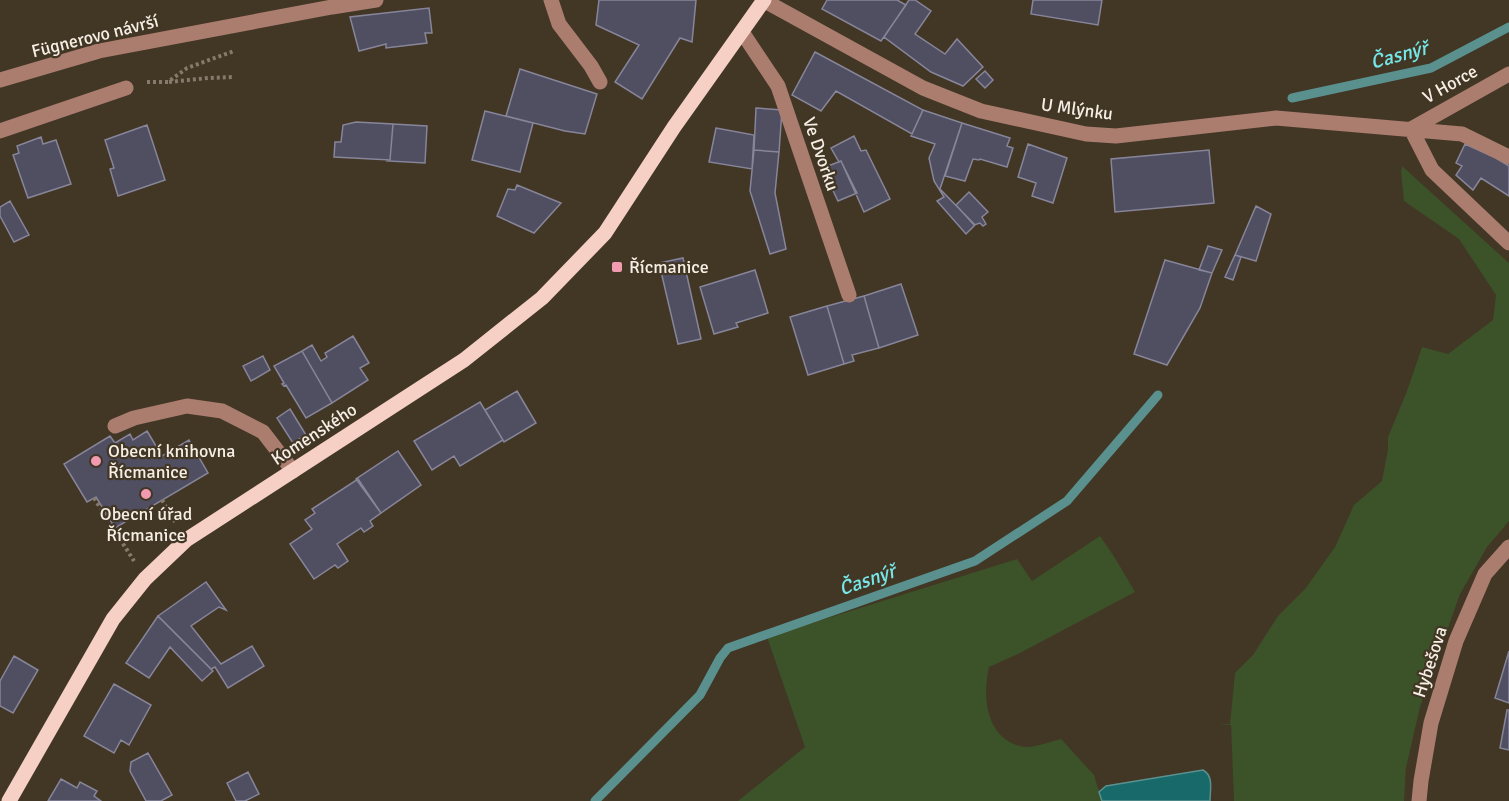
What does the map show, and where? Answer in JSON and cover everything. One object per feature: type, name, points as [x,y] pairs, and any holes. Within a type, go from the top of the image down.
[{"type":"main road","name":"Komenského","points":[[9,801],[113,619],[141,583],[183,542],[464,360],[542,298],[605,233],[674,127],[764,0]]},
{"type":"street","name":"Fügnerovo návrší","points":[[0,80],[99,51],[376,0]]},
{"type":"street","points":[[551,0],[559,24],[591,66],[600,82]]},
{"type":"street","name":"U Mlýnku","points":[[764,0],[923,88],[981,111],[1047,126],[1086,134],[1116,136],[1276,118],[1462,134],[1509,157]]},
{"type":"street","name":"Ve Dvorku","points":[[742,32],[778,86],[849,295]]},
{"type":"street","name":"V Horce","points":[[1411,129],[1509,74]]},
{"type":"street","points":[[0,131],[126,88]]},
{"type":"street","points":[[1411,129],[1432,170],[1509,243]]},
{"type":"street","points":[[115,426],[134,418],[187,406],[222,411],[262,432],[293,471]]},
{"type":"street","name":"Hybešova","points":[[1419,801],[1431,723],[1456,642],[1485,574],[1509,546]]},
{"type":"path","points":[[168,82],[187,68],[239,49]]},
{"type":"path","points":[[126,88],[148,82],[232,77]]},
{"type":"path","points":[[94,498],[132,558]]},
{"type":"path","points":[[162,500],[173,518]]},
{"type":"green space","points":[[1402,166],[1509,263],[1509,521],[1487,547],[1460,594],[1420,707],[1406,768],[1404,801],[1234,801],[1231,725],[1218,725],[1230,724],[1235,673],[1253,655],[1278,616],[1305,589],[1335,547],[1354,505],[1382,481],[1388,437],[1422,347],[1448,354],[1493,320],[1496,295],[1459,239],[1404,201]]},
{"type":"green space","points":[[1100,536],[1135,592],[989,667],[986,692],[994,727],[1002,736],[1011,743],[1024,747],[1061,739],[1094,775],[1102,801],[738,801],[805,747],[767,637],[1017,559],[1032,581]]},
{"type":"water","points":[[1203,770],[1210,780],[1210,801],[1102,801],[1099,792],[1106,786]]},
{"type":"building","points":[[599,0],[696,0],[692,42],[680,38],[642,99],[615,82],[639,45],[596,25]]},
{"type":"building","points":[[827,0],[897,0],[906,5],[881,41],[822,9]]},
{"type":"building","points":[[909,0],[915,0],[931,11],[915,34],[945,54],[957,39],[983,67],[963,86],[931,72],[884,37]]},
{"type":"building","points":[[1033,0],[1102,0],[1098,25],[1031,14]]},
{"type":"building","points":[[429,8],[432,33],[425,33],[427,43],[386,48],[386,44],[359,51],[350,17]]},
{"type":"building","points":[[815,52],[923,110],[912,134],[836,91],[821,111],[792,95]]},
{"type":"building","points":[[520,69],[597,94],[585,134],[506,116]]},
{"type":"building","points":[[985,71],[993,80],[985,88],[976,79]]},
{"type":"building","points":[[756,108],[782,110],[779,152],[754,150]]},
{"type":"building","points":[[923,110],[962,123],[940,189],[975,225],[966,234],[937,201],[944,197],[934,181],[929,158],[935,144],[911,136]]},
{"type":"building","points":[[485,111],[533,123],[520,172],[472,160]]},
{"type":"building","points":[[356,122],[393,124],[390,160],[334,157],[335,142],[341,142],[343,125]]},
{"type":"building","points":[[962,123],[1010,138],[1007,146],[1013,148],[1007,167],[973,159],[965,181],[945,176]]},
{"type":"building","points":[[393,124],[427,126],[425,163],[388,161],[390,160]]},
{"type":"building","points":[[147,125],[165,180],[118,196],[110,169],[114,168],[105,140]]},
{"type":"building","points":[[716,128],[754,135],[752,169],[709,162]]},
{"type":"building","points":[[854,136],[861,151],[866,150],[890,199],[864,212],[841,161],[839,162],[831,148]]},
{"type":"building","points":[[41,137],[43,144],[56,140],[71,184],[28,198],[13,155],[19,153],[17,146]]},
{"type":"building","points":[[1028,144],[1067,158],[1053,203],[1032,196],[1036,183],[1018,177]]},
{"type":"building","points":[[1465,144],[1509,166],[1509,196],[1481,178],[1473,190],[1456,175],[1462,166],[1456,163]]},
{"type":"building","points":[[754,150],[779,152],[775,193],[786,249],[770,254],[750,191]]},
{"type":"building","points":[[1209,150],[1214,203],[1115,212],[1111,159]]},
{"type":"building","points":[[841,161],[857,193],[838,201],[821,165],[826,162],[828,166]]},
{"type":"building","points":[[517,185],[561,203],[534,233],[497,216],[508,189],[515,190]]},
{"type":"building","points":[[969,192],[988,212],[982,217],[986,224],[983,226],[980,223],[974,225],[956,205]]},
{"type":"building","points":[[10,201],[29,235],[14,242],[0,216],[0,207]]},
{"type":"building","points":[[1256,206],[1271,214],[1256,261],[1235,255]]},
{"type":"building","points":[[1208,246],[1222,250],[1212,273],[1199,270]]},
{"type":"building","points":[[1235,255],[1241,257],[1233,280],[1225,277]]},
{"type":"building","points":[[683,258],[701,339],[678,344],[659,263]]},
{"type":"building","points":[[1165,260],[1212,273],[1200,308],[1167,365],[1134,354]]},
{"type":"building","points":[[755,270],[768,313],[736,323],[738,327],[714,334],[700,287]]},
{"type":"building","points":[[901,284],[918,335],[879,348],[864,296]]},
{"type":"building","points":[[864,296],[879,348],[852,355],[854,361],[844,364],[827,306]]},
{"type":"building","points":[[827,306],[844,364],[808,375],[790,317]]},
{"type":"building","points":[[353,336],[369,363],[360,368],[368,380],[332,403],[302,351],[312,345],[321,361],[327,357],[325,353]]},
{"type":"building","points":[[302,351],[332,403],[306,418],[286,385],[282,384],[284,383],[274,366]]},
{"type":"building","points":[[263,356],[270,370],[251,381],[243,366]]},
{"type":"building","points":[[517,391],[536,423],[504,442],[485,410]]},
{"type":"building","points":[[480,402],[503,440],[460,466],[454,456],[432,470],[414,441]]},
{"type":"building","points":[[290,409],[306,435],[293,443],[277,418]]},
{"type":"building","points":[[147,431],[162,456],[189,440],[208,473],[115,528],[96,497],[87,502],[64,464],[110,436],[115,443],[130,434],[133,440]]},
{"type":"building","points":[[398,451],[421,485],[381,513],[356,479]]},
{"type":"building","points":[[358,479],[381,513],[370,521],[373,526],[364,532],[361,528],[337,544],[348,561],[338,568],[335,565],[314,579],[290,544],[312,529],[305,520],[315,513],[312,509]]},
{"type":"building","points":[[206,582],[226,610],[219,607],[191,626],[221,664],[252,646],[264,666],[228,688],[215,667],[211,669],[158,616]]},
{"type":"building","points":[[158,616],[213,671],[202,681],[170,647],[149,678],[126,663]]},
{"type":"building","points":[[1509,651],[1509,703],[1495,698]]},
{"type":"building","points":[[14,656],[38,670],[13,713],[0,706],[0,681]]},
{"type":"building","points":[[114,684],[151,705],[129,745],[121,740],[114,753],[84,736]]},
{"type":"building","points":[[1507,710],[1509,710],[1509,750],[1500,748]]},
{"type":"building","points":[[148,753],[172,795],[161,801],[146,801],[130,771],[131,762]]},
{"type":"building","points":[[248,772],[259,794],[245,801],[236,801],[227,783]]},
{"type":"building","points":[[61,779],[77,788],[80,782],[97,791],[94,796],[101,801],[48,801]]},
{"type":"waterway","name":"Časnýř","points":[[1292,98],[1431,68],[1509,27]]},
{"type":"waterway","name":"Časnýř","points":[[595,801],[700,695],[728,648],[975,561],[1067,501],[1158,395]]},
{"type":"place","name":"Řícmanice","points":[[617,267]]},
{"type":"place","name":"Obecní knihovna Řícmanice","points":[[96,461]]},
{"type":"place","name":"Obecní úřad Řícmanice","points":[[146,494]]}]
